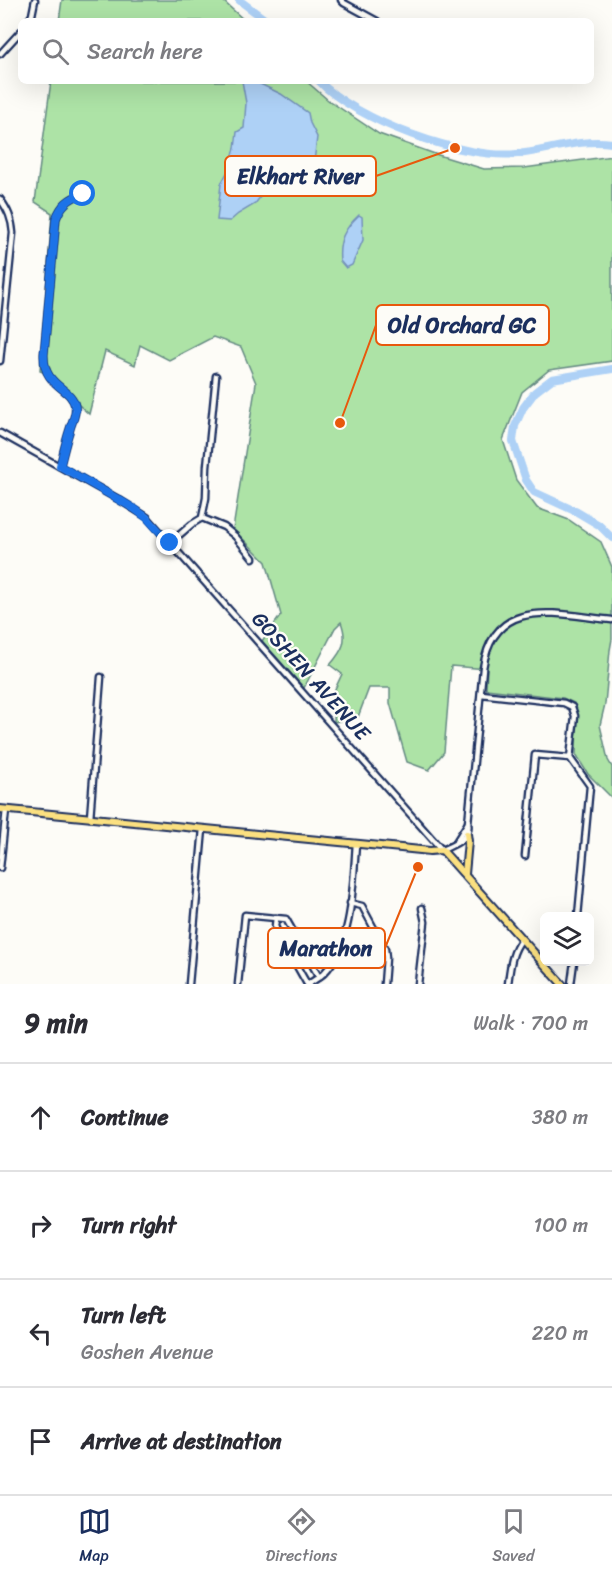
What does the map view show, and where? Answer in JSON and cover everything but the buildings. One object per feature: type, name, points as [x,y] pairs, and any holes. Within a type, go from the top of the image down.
[{"type":"main road","points":[[3,809],[430,851],[442,850]]},
{"type":"main road","points":[[465,874],[467,834]]},
{"type":"main road","name":"GOSHEN AVENUE","points":[[442,850],[562,984]]},
{"type":"street","points":[[30,18],[35,0]]},
{"type":"street","points":[[341,0],[372,18]]},
{"type":"street","points":[[0,54],[18,34]]},
{"type":"street","points":[[60,466],[74,416],[75,404],[73,399],[51,380],[45,367],[44,354],[56,219],[63,205],[71,198],[83,194]]},
{"type":"street","points":[[0,199],[11,218],[12,233],[0,361]]},
{"type":"street","points":[[170,543],[202,518],[206,498],[216,376]]},
{"type":"street","name":"GOSHEN AVENUE","points":[[0,432],[147,518],[442,850]]},
{"type":"street","points":[[202,518],[224,527],[253,558]]},
{"type":"street","points":[[442,850],[463,840],[469,829],[486,653],[495,634],[508,622],[525,614],[538,613],[612,620]]},
{"type":"street","points":[[90,818],[101,677]]},
{"type":"street","points":[[481,694],[564,703],[572,707],[575,716],[570,758],[590,786],[578,912]]},
{"type":"street","points":[[525,856],[535,754],[570,758]]},
{"type":"street","points":[[0,868],[3,809]]},
{"type":"street","points":[[456,842],[468,823]]},
{"type":"street","points":[[189,984],[203,829]]},
{"type":"street","points":[[276,918],[277,931],[308,984],[330,966],[348,925],[356,844]]},
{"type":"street","points":[[351,903],[362,906],[384,946],[386,958],[384,984]]},
{"type":"street","points":[[418,984],[425,922],[422,908]]},
{"type":"street","points":[[238,984],[245,915],[286,919],[319,977]]},
{"type":"street","points":[[508,984],[512,959],[522,939]]},
{"type":"street","points":[[571,984],[573,966]]},
{"type":"green space","points":[[62,0],[222,0],[242,18],[59,18]]},
{"type":"green space","points":[[51,84],[309,84],[328,100],[379,134],[484,169],[524,168],[612,156],[612,361],[549,370],[522,392],[503,440],[516,480],[537,508],[569,520],[601,542],[612,567],[612,639],[605,704],[600,725],[608,760],[612,767],[612,798],[588,774],[576,755],[577,713],[574,703],[563,698],[486,689],[487,669],[451,666],[444,752],[429,770],[407,762],[390,703],[390,688],[369,688],[358,717],[334,722],[335,689],[342,674],[330,665],[343,645],[344,635],[341,622],[335,628],[304,688],[262,641],[281,615],[266,562],[233,529],[256,383],[241,347],[213,337],[169,360],[140,345],[135,365],[105,351],[89,414],[40,370],[52,213],[35,202]]},
{"type":"water","points":[[243,84],[260,84],[281,94],[308,113],[317,137],[314,162],[312,169],[263,193],[255,204],[230,221],[217,220],[221,184],[229,169],[237,132],[244,128],[246,103]]},
{"type":"water","points":[[359,215],[362,217],[363,240],[352,265],[346,268],[340,261],[341,241],[349,225]]},
{"type":"waterway","points":[[239,0],[263,18]]},
{"type":"waterway","points":[[322,84],[336,96],[383,123],[441,144],[469,151],[517,154],[576,143],[612,143]]},
{"type":"waterway","points":[[612,369],[552,379],[535,392],[523,408],[515,426],[513,441],[526,480],[534,492],[577,512],[599,525],[612,538]]},
{"type":"place","name":"Elkhart River","points":[[455,148]]},
{"type":"place","name":"Old Orchard GC","points":[[340,423]]},
{"type":"place","name":"Marathon","points":[[418,867]]},
{"type":"route","points":[[83,194],[71,198],[63,205],[56,219],[44,354],[45,367],[51,380],[73,399],[75,404],[74,416],[60,466],[135,509],[147,518],[170,543]]}]
